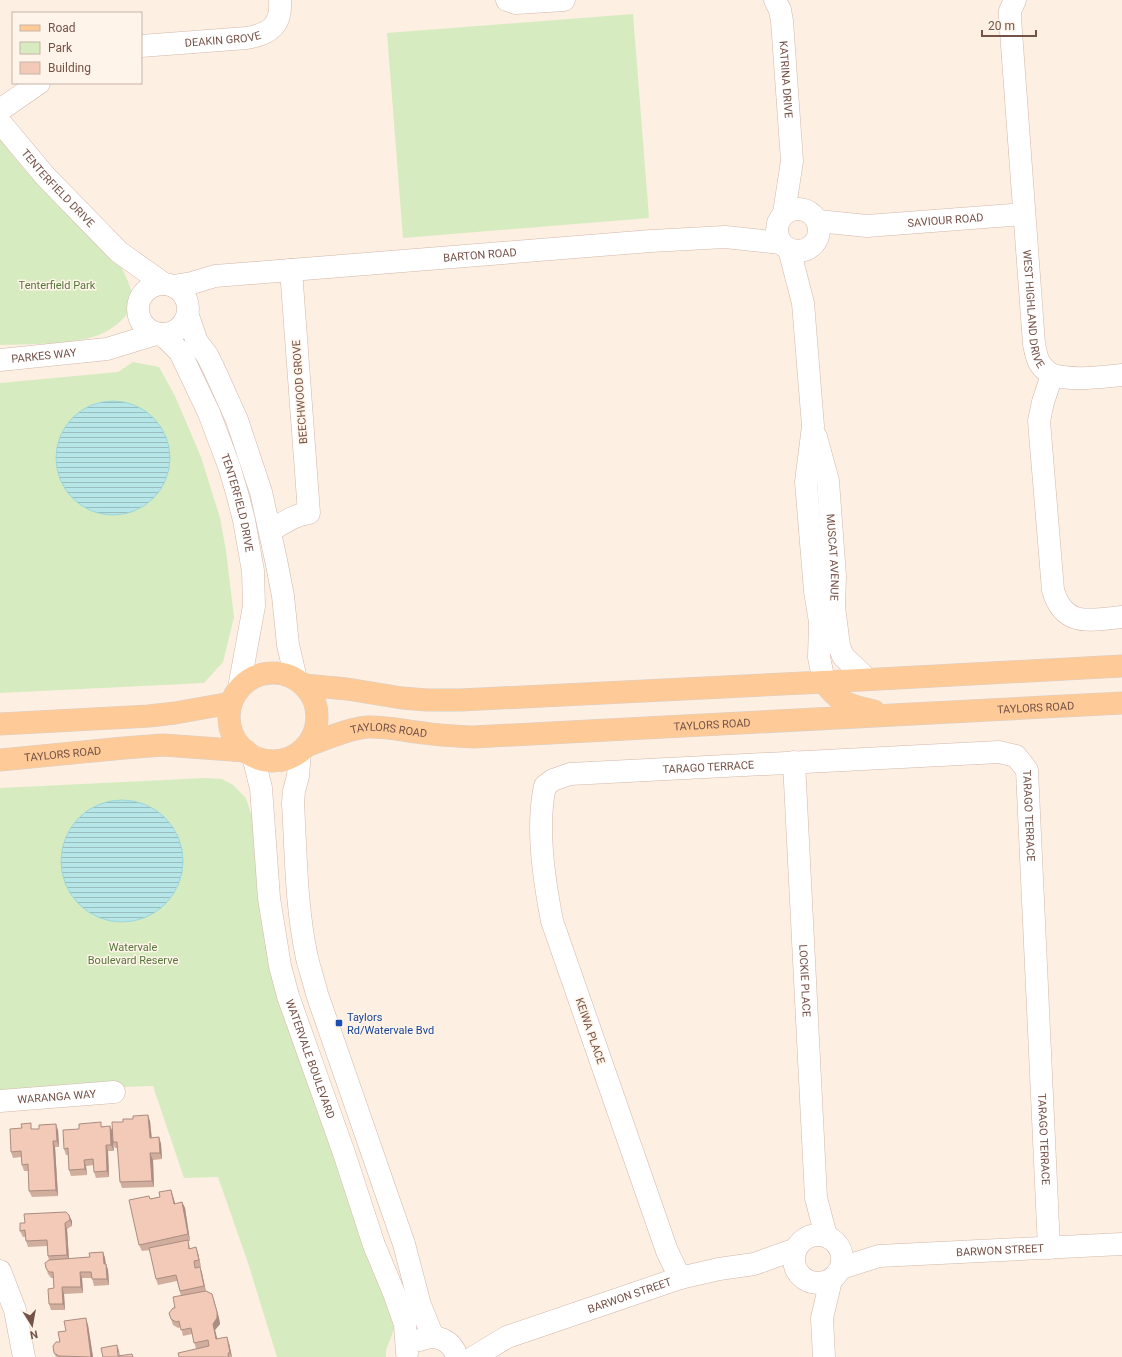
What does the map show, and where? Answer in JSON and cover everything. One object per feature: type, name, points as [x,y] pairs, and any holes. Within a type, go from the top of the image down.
[{"type":"main road","points":[[300,682],[402,698],[427,700],[824,682],[1122,666]]},
{"type":"main road","points":[[260,674],[285,674],[300,682],[312,695],[317,708],[317,722],[313,735],[303,749],[292,757],[282,760],[272,761],[262,759],[249,753],[236,741],[231,729],[229,716],[235,696],[249,680],[260,674]]},
{"type":"main road","points":[[824,682],[838,699],[846,703],[862,708],[899,715]]},
{"type":"main road","points":[[0,724],[149,716],[175,713],[235,696]]},
{"type":"main road","name":"TAYLORS ROAD","points":[[303,749],[346,731],[383,727],[432,734],[473,737],[1122,703]]},
{"type":"main road","name":"TAYLORS ROAD","points":[[0,760],[163,745],[249,753]]},
{"type":"street","name":"DEAKIN GROVE","points":[[142,46],[247,38],[264,34],[269,31],[278,20],[280,0]]},
{"type":"street","points":[[507,0],[516,3],[530,3],[564,0]]},
{"type":"street","name":"KATRINA DRIVE","points":[[774,0],[780,10],[782,21],[798,231]]},
{"type":"street","name":"WEST HIGHLAND DRIVE","points":[[1015,0],[1010,11],[1010,18],[1034,344],[1037,358],[1041,366],[1052,375],[1043,402],[1039,421],[1051,575],[1056,601],[1067,614],[1076,618],[1089,620],[1122,617]]},
{"type":"street","points":[[0,110],[38,84]]},
{"type":"street","name":"TENTERFIELD DRIVE","points":[[0,122],[45,176],[119,252],[168,285]]},
{"type":"street","name":"SAVIOUR ROAD","points":[[798,231],[1024,214]]},
{"type":"street","name":"BARTON ROAD","points":[[168,285],[192,283],[215,276],[236,274],[651,241],[798,231]]},
{"type":"street","name":"MUSCAT AVENUE","points":[[798,231],[813,426],[828,481],[835,576],[834,607],[839,646],[843,656],[867,679]]},
{"type":"street","name":"TENTERFIELD DRIVE","points":[[119,252],[139,303]]},
{"type":"street","name":"BEECHWOOD GROVE","points":[[270,531],[293,517],[300,514],[310,513],[291,270]]},
{"type":"street","name":"BARTON ROAD","points":[[188,314],[220,281],[236,274]]},
{"type":"street","points":[[188,314],[185,323],[180,328],[167,334],[158,334],[149,331],[140,320],[139,303],[143,294],[156,285],[168,285],[180,290],[185,296],[188,304],[188,314],[197,342],[207,355],[237,420],[261,492],[283,596],[288,645],[300,682]]},
{"type":"street","name":"PARKES WAY","points":[[87,352],[104,344],[128,325],[135,315],[139,303]]},
{"type":"street","name":"TENTERFIELD DRIVE","points":[[158,334],[166,338],[180,352],[209,413],[231,473],[244,520],[253,571],[254,599],[252,622],[235,696]]},
{"type":"street","name":"PARKES WAY","points":[[0,360],[107,349],[158,334]]},
{"type":"street","points":[[1052,375],[1064,378],[1080,378],[1122,375]]},
{"type":"street","name":"MUSCAT AVENUE","points":[[813,426],[806,482],[815,591],[820,622],[819,657],[824,682]]},
{"type":"street","points":[[303,749],[295,784],[293,803],[298,891],[302,928],[308,959],[322,1008],[404,1244],[420,1305],[438,1338]]},
{"type":"street","name":"TARAGO TERRACE","points":[[553,780],[570,774],[794,762],[999,752],[1016,756],[1027,770],[1049,1248]]},
{"type":"street","name":"WATERVALE BOULEVARD","points":[[249,753],[261,788],[269,898],[280,966],[290,1003],[344,1153],[374,1245],[403,1318],[406,1333],[406,1356]]},
{"type":"street","name":"LOCKIE PLACE","points":[[794,762],[817,1242]]},
{"type":"street","name":"KEIWA PLACE","points":[[553,780],[545,786],[541,804],[542,850],[546,888],[552,921],[666,1251],[680,1278]]},
{"type":"street","name":"WARANGA WAY","points":[[0,1101],[114,1092]]},
{"type":"street","points":[[822,1318],[803,1277],[794,1265],[794,1256],[817,1242],[842,1253],[843,1261],[836,1274],[822,1318],[824,1357]]},
{"type":"street","name":"BARWON STREET","points":[[474,1357],[507,1337],[680,1278],[720,1268],[754,1264],[817,1242],[879,1256],[1122,1244]]},
{"type":"street","name":"BARWON STREET","points":[[836,1274],[879,1256]]},
{"type":"street","name":"BARWON STREET","points":[[754,1264],[803,1277]]},
{"type":"street","points":[[0,1271],[15,1310],[24,1357]]},
{"type":"street","points":[[803,1277],[817,1283],[824,1283],[836,1274]]},
{"type":"street","name":"BARWON STREET","points":[[438,1338],[466,1341],[507,1337]]},
{"type":"street","points":[[406,1356],[412,1346],[418,1341],[425,1338],[438,1338],[450,1344],[456,1352],[457,1357]]},
{"type":"green space","points":[[633,14],[649,218],[403,238],[387,33]]},
{"type":"green space","name":"Tenterfield Park","points":[[0,139],[30,175],[76,224],[92,239],[110,250],[118,261],[126,276],[133,299],[127,315],[107,331],[96,336],[73,341],[49,344],[0,345]]},
{"type":"green space","points":[[133,362],[159,367],[175,396],[201,457],[220,518],[226,551],[234,617],[223,662],[204,683],[0,693],[0,383],[118,372]]},
{"type":"green space","name":"Watervale Boulevard Reserve","points":[[205,778],[222,779],[233,785],[246,798],[252,817],[260,916],[383,1286],[395,1327],[386,1350],[386,1357],[277,1357],[248,1263],[218,1177],[184,1178],[153,1086],[0,1091],[0,788]]},
{"type":"water","points":[[113,401],[135,405],[153,418],[166,436],[170,458],[166,480],[153,498],[135,511],[113,515],[91,511],[73,498],[60,480],[56,458],[60,436],[73,418],[91,405]]},
{"type":"water","points":[[122,800],[145,804],[156,810],[165,818],[173,827],[179,838],[183,861],[179,884],[173,895],[165,904],[156,912],[145,918],[122,922],[99,918],[88,912],[79,904],[71,895],[65,884],[61,861],[65,838],[71,827],[79,818],[88,810],[99,804]]},
{"type":"building","points":[[148,1115],[150,1138],[159,1137],[160,1153],[150,1153],[152,1181],[120,1182],[117,1142],[113,1142],[112,1122],[123,1122],[123,1119],[133,1119],[133,1116]]},
{"type":"building","points":[[101,1122],[101,1127],[110,1126],[111,1145],[106,1145],[107,1171],[94,1172],[93,1159],[84,1160],[85,1169],[69,1170],[68,1148],[64,1149],[63,1130],[79,1129],[79,1124]]},
{"type":"building","points":[[31,1123],[31,1129],[39,1129],[39,1125],[56,1124],[57,1141],[53,1141],[56,1190],[29,1191],[28,1164],[22,1165],[21,1151],[11,1152],[10,1129],[22,1128],[21,1124]]},
{"type":"building","points":[[171,1190],[174,1204],[182,1202],[188,1234],[139,1245],[129,1200],[149,1196],[150,1199],[160,1197],[159,1192]]},
{"type":"building","points":[[66,1212],[69,1215],[70,1220],[65,1223],[67,1255],[48,1256],[47,1240],[26,1241],[25,1230],[20,1231],[20,1223],[25,1223],[24,1214]]},
{"type":"building","points":[[188,1240],[189,1249],[196,1247],[199,1260],[194,1261],[195,1268],[200,1267],[204,1286],[180,1291],[176,1275],[156,1279],[149,1248]]},
{"type":"building","points":[[103,1252],[104,1264],[106,1264],[107,1279],[92,1279],[91,1272],[80,1272],[81,1287],[62,1287],[63,1304],[49,1304],[48,1289],[54,1288],[53,1272],[49,1272],[45,1263],[49,1260],[90,1257],[89,1253]]},
{"type":"building","points":[[206,1291],[212,1294],[217,1312],[217,1318],[213,1324],[216,1339],[227,1337],[230,1353],[228,1353],[229,1357],[179,1357],[178,1353],[209,1346],[208,1340],[194,1343],[191,1328],[181,1330],[179,1321],[176,1322],[171,1319],[169,1313],[173,1308],[175,1308],[173,1297]]},
{"type":"building","points":[[86,1318],[91,1357],[59,1356],[54,1353],[53,1346],[56,1342],[60,1342],[58,1332],[66,1331],[64,1321]]},
{"type":"building","points":[[117,1345],[118,1356],[132,1354],[133,1357],[103,1357],[101,1348]]},
{"type":"place","name":"Taylors Rd/Watervale Bvd","points":[[339,1023]]}]
